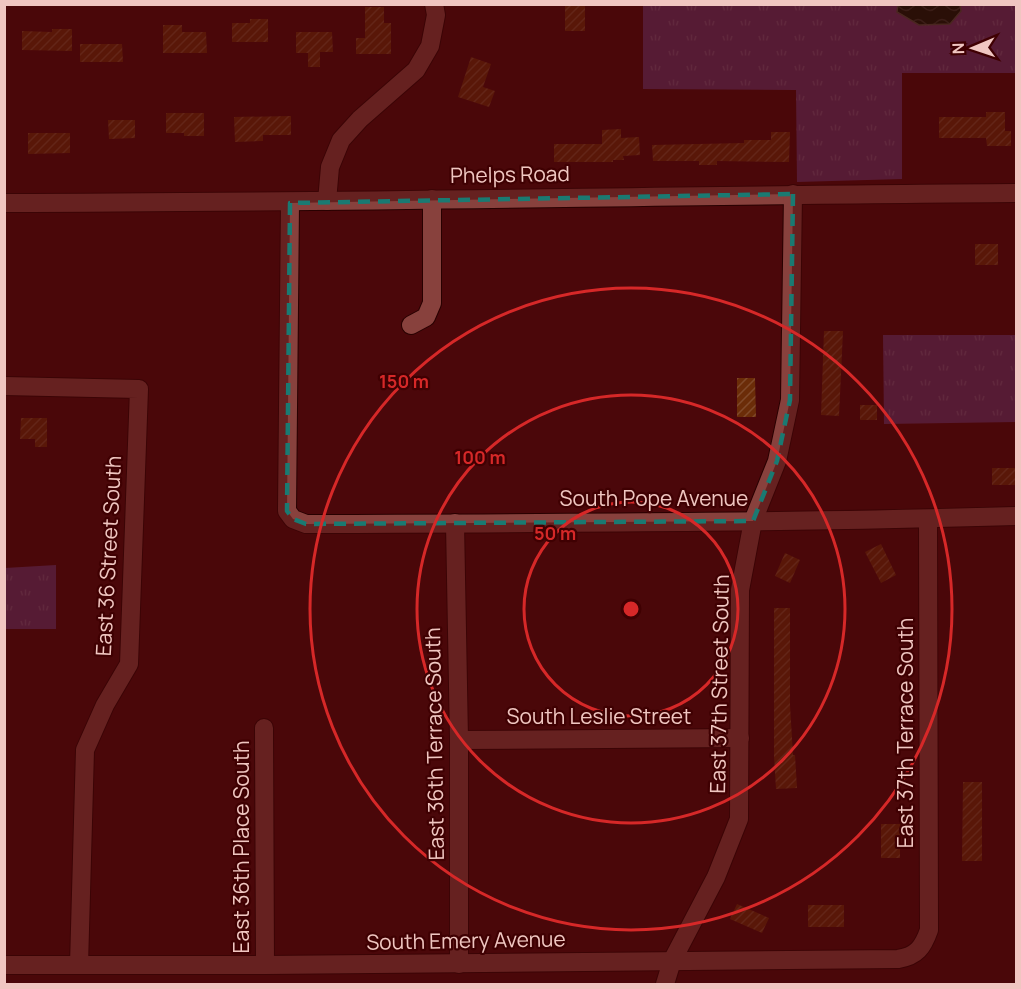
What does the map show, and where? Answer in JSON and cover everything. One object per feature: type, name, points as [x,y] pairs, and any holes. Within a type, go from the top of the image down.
[{"type":"street","points":[[327,201],[330,167],[341,140],[360,119],[417,70],[430,46],[436,15],[434,4]]},
{"type":"street","name":"Phelps Road","points":[[4,203],[290,203],[793,194],[1017,193]]},
{"type":"street","name":"East 37th Street South","points":[[665,984],[672,961],[716,877],[739,819],[740,590],[753,521],[777,460],[790,400],[793,194]]},
{"type":"street","points":[[411,325],[426,317],[432,303],[432,199]]},
{"type":"street","name":"South Pope Avenue","points":[[290,203],[287,511],[293,519],[306,524],[753,521],[1017,516]]},
{"type":"street","name":"East 36 Street South","points":[[4,386],[139,389],[129,664],[105,705],[85,750],[80,965]]},
{"type":"street","name":"East 37th Terrace South","points":[[923,946],[929,930],[928,519]]},
{"type":"street","name":"East 36th Terrace South","points":[[455,523],[459,740],[459,964]]},
{"type":"street","name":"East 36th Place South","points":[[264,728],[266,965]]},
{"type":"street","name":"South Leslie Street","points":[[459,740],[740,738]]},
{"type":"street","name":"South Emery Avenue","points":[[4,965],[459,964],[898,959],[910,957],[923,946]]},
{"type":"highlighted area","points":[[793,194],[790,400],[777,461],[753,521],[306,524],[293,519],[287,511],[290,203]]},
{"type":"green space","points":[[643,5],[1016,5],[1016,73],[902,73],[902,179],[797,182],[796,90],[643,89]]},
{"type":"green space","points":[[883,335],[1016,335],[1016,422],[884,424]]},
{"type":"green space","points":[[56,565],[56,629],[5,629],[5,568]]},
{"type":"water","points":[[898,4],[960,5],[961,11],[950,24],[919,25],[897,12]]},
{"type":"building","points":[[565,4],[585,4],[585,31],[565,31]]},
{"type":"building","points":[[365,7],[384,7],[384,23],[391,23],[391,54],[356,54],[356,38],[365,38]]},
{"type":"building","points":[[250,19],[268,19],[268,42],[232,42],[232,23],[250,23]]},
{"type":"building","points":[[163,25],[182,25],[182,32],[206,32],[207,53],[163,53]]},
{"type":"building","points":[[52,29],[72,29],[72,51],[22,50],[22,31],[52,32]]},
{"type":"building","points":[[296,32],[332,32],[333,52],[320,52],[320,67],[308,67],[308,53],[296,53]]},
{"type":"building","points":[[80,44],[122,44],[123,62],[80,62]]},
{"type":"building","points":[[471,57],[491,64],[483,87],[495,91],[489,107],[458,97]]},
{"type":"building","points":[[986,112],[1005,112],[1005,131],[1011,131],[1011,146],[987,146],[986,138],[939,138],[939,117],[986,117]]},
{"type":"building","points":[[166,113],[204,113],[204,136],[166,133]]},
{"type":"building","points":[[291,116],[291,135],[263,135],[263,141],[235,142],[234,117]]},
{"type":"building","points":[[108,120],[135,120],[135,138],[109,139]]},
{"type":"building","points":[[621,129],[621,138],[639,137],[640,155],[623,156],[624,160],[613,160],[613,162],[554,162],[554,144],[602,144],[602,130]]},
{"type":"building","points":[[771,132],[790,132],[789,162],[717,161],[717,165],[699,165],[699,161],[653,161],[652,145],[744,143],[744,140],[771,140]]},
{"type":"building","points":[[28,133],[70,133],[70,153],[28,154]]},
{"type":"building","points":[[975,244],[998,244],[998,265],[975,265]]},
{"type":"building","points":[[824,331],[843,331],[839,416],[821,415]]},
{"type":"building","points":[[737,378],[755,378],[756,417],[737,417]]},
{"type":"building","points":[[860,405],[877,405],[877,420],[860,420]]},
{"type":"building","points":[[21,418],[47,418],[47,447],[35,447],[35,439],[20,439]]},
{"type":"building","points":[[992,468],[1017,468],[1017,485],[992,485]]},
{"type":"building","points":[[881,544],[896,575],[881,583],[865,552]]},
{"type":"building","points":[[785,553],[800,560],[790,583],[775,576]]},
{"type":"building","points":[[774,608],[790,608],[790,705],[797,788],[776,789]]},
{"type":"building","points":[[963,782],[982,782],[982,861],[962,861]]},
{"type":"building","points":[[881,824],[900,824],[900,858],[881,858]]},
{"type":"building","points":[[737,904],[769,918],[762,933],[730,919]]},
{"type":"building","points":[[808,905],[844,905],[844,927],[808,927]]}]
